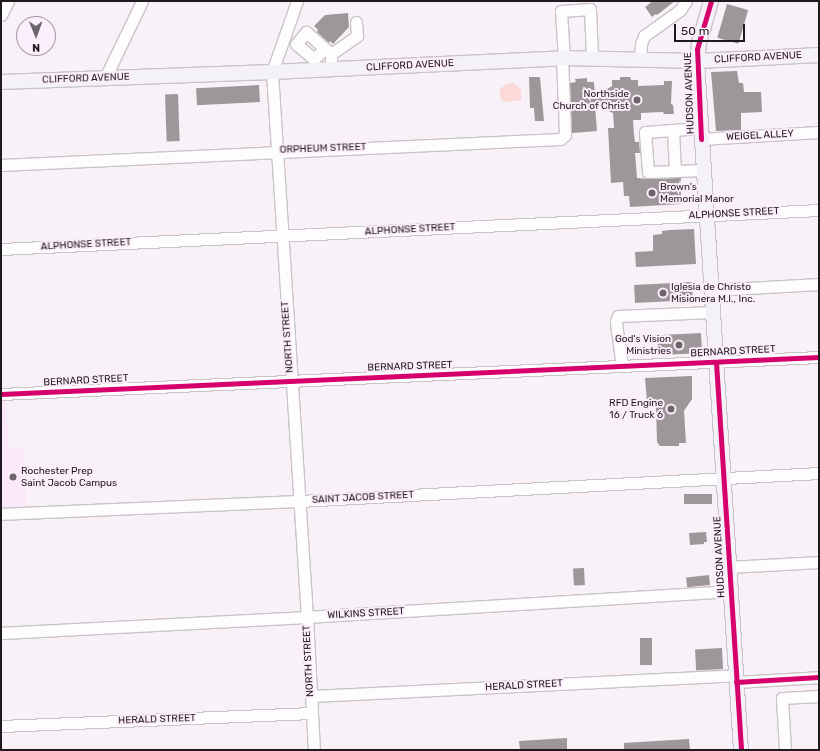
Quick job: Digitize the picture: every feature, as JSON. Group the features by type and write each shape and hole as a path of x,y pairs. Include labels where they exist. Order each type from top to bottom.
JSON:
{"main road":[{"name":"HUDSON AVENUE","path":"711,1 698,43 697,61 741,750"},
{"name":"CLIFFORD AVENUE","path":"1,82 331,70 592,57 697,61 819,55"}],"street":[{"path":"1,15 8,1"},
{"path":"105,78 142,1"},
{"name":"NORTH STREET","path":"297,1 272,72 300,501 314,750"},
{"path":"640,59 641,44 644,36 680,10 686,1"},
{"path":"563,58 561,11 590,9 592,57"},
{"path":"328,51 357,36 356,22"},
{"path":"287,29 301,38 306,32 328,51 331,70"},
{"name":"ORPHEUM STREET","path":"1,165 560,139 565,135 563,58"},
{"path":"673,130 675,171 703,170"},
{"name":"WEIGEL ALLEY","path":"675,171 648,172 646,132 673,130 701,134 819,132"},
{"name":"ALPHONSE STREET","path":"1,249 819,210"},
{"path":"712,290 819,284"},
{"path":"622,366 616,332 616,321 618,316 714,312"},
{"name":"BERNARD STREET","path":"1,394 819,357"},
{"name":"SAINT JACOB STREET","path":"1,514 300,501 819,473"},
{"path":"729,567 819,562"},
{"name":"WILKINS STREET","path":"1,633 307,617 731,591"},
{"name":"HERALD STREET","path":"312,696 736,679 819,678"},
{"path":"785,750 782,698 819,696"},
{"name":"HERALD STREET","path":"1,726 312,713"}],"shaded area":[{"path":"514,83 521,90 521,100 508,102 502,101 499,90 506,84"},
{"name":"Rochester Prep Saint Jacob Campus","path":"1,400 6,400 9,448 24,447 26,509 1,511"}],"building":[{"path":"653,1 675,1 657,15 656,14 652,17 645,7"},
{"path":"727,4 748,10 739,44 717,38"},
{"path":"348,13 349,27 333,44 330,41 329,43 317,32 318,30 314,26 325,15"},
{"path":"737,71 739,83 743,83 744,92 761,92 762,112 741,113 741,130 716,131 711,72"},
{"path":"529,77 540,77 544,121 535,121 534,108 530,108"},
{"path":"620,77 630,77 631,80 638,80 638,86 664,85 664,81 672,81 671,104 673,105 674,114 664,114 663,112 641,113 641,120 633,120 635,142 639,142 640,153 635,153 637,178 681,178 681,204 630,207 629,196 624,196 623,182 611,183 608,128 614,128 613,113 595,105 597,131 572,133 570,83 576,82 575,79 587,78 587,82 594,82 595,97 612,86 612,80 620,80"},
{"path":"259,85 260,102 197,105 196,88"},
{"path":"165,94 178,94 180,141 167,141"},
{"path":"694,229 696,264 636,267 635,252 653,251 653,235 662,234 662,231"},
{"name":"Iglesia de Christo Misionera M.I., Inc.","path":"692,282 693,300 635,303 634,285"},
{"name":"God's Vision Ministries","path":"701,333 702,353 658,355 657,335"},
{"name":"RFD Engine 16 / Truck 6","path":"692,376 692,399 684,411 686,443 679,443 679,446 660,446 657,442 656,407 649,407 647,402 645,378"},
{"path":"684,494 712,494 712,504 684,504"},
{"path":"706,532 707,542 704,542 704,544 690,545 689,533"},
{"path":"584,568 585,585 574,586 573,569"},
{"path":"709,575 710,585 687,587 686,577"},
{"path":"640,638 652,638 652,665 640,665"},
{"path":"722,648 723,669 696,670 695,649"},
{"path":"567,738 567,750 520,750 519,741"},
{"path":"689,739 690,750 624,750 624,743"}],"cycle path":[{"path":"701,139 697,49 711,1"},
{"path":"1,394 819,357"},
{"path":"716,362 741,750"},
{"path":"736,682 819,677"}],"place":[{"name":"Northside Church of Christ","path":"637,100"},
{"name":"Brown's Memorial Manor","path":"652,193"},
{"name":"Iglesia de Christo Misionera M.I., Inc.","path":"663,293"},
{"name":"God's Vision Ministries","path":"679,345"},
{"name":"RFD Engine 16 / Truck 6","path":"671,409"},
{"name":"Rochester Prep Saint Jacob Campus","path":"13,477"}]}
